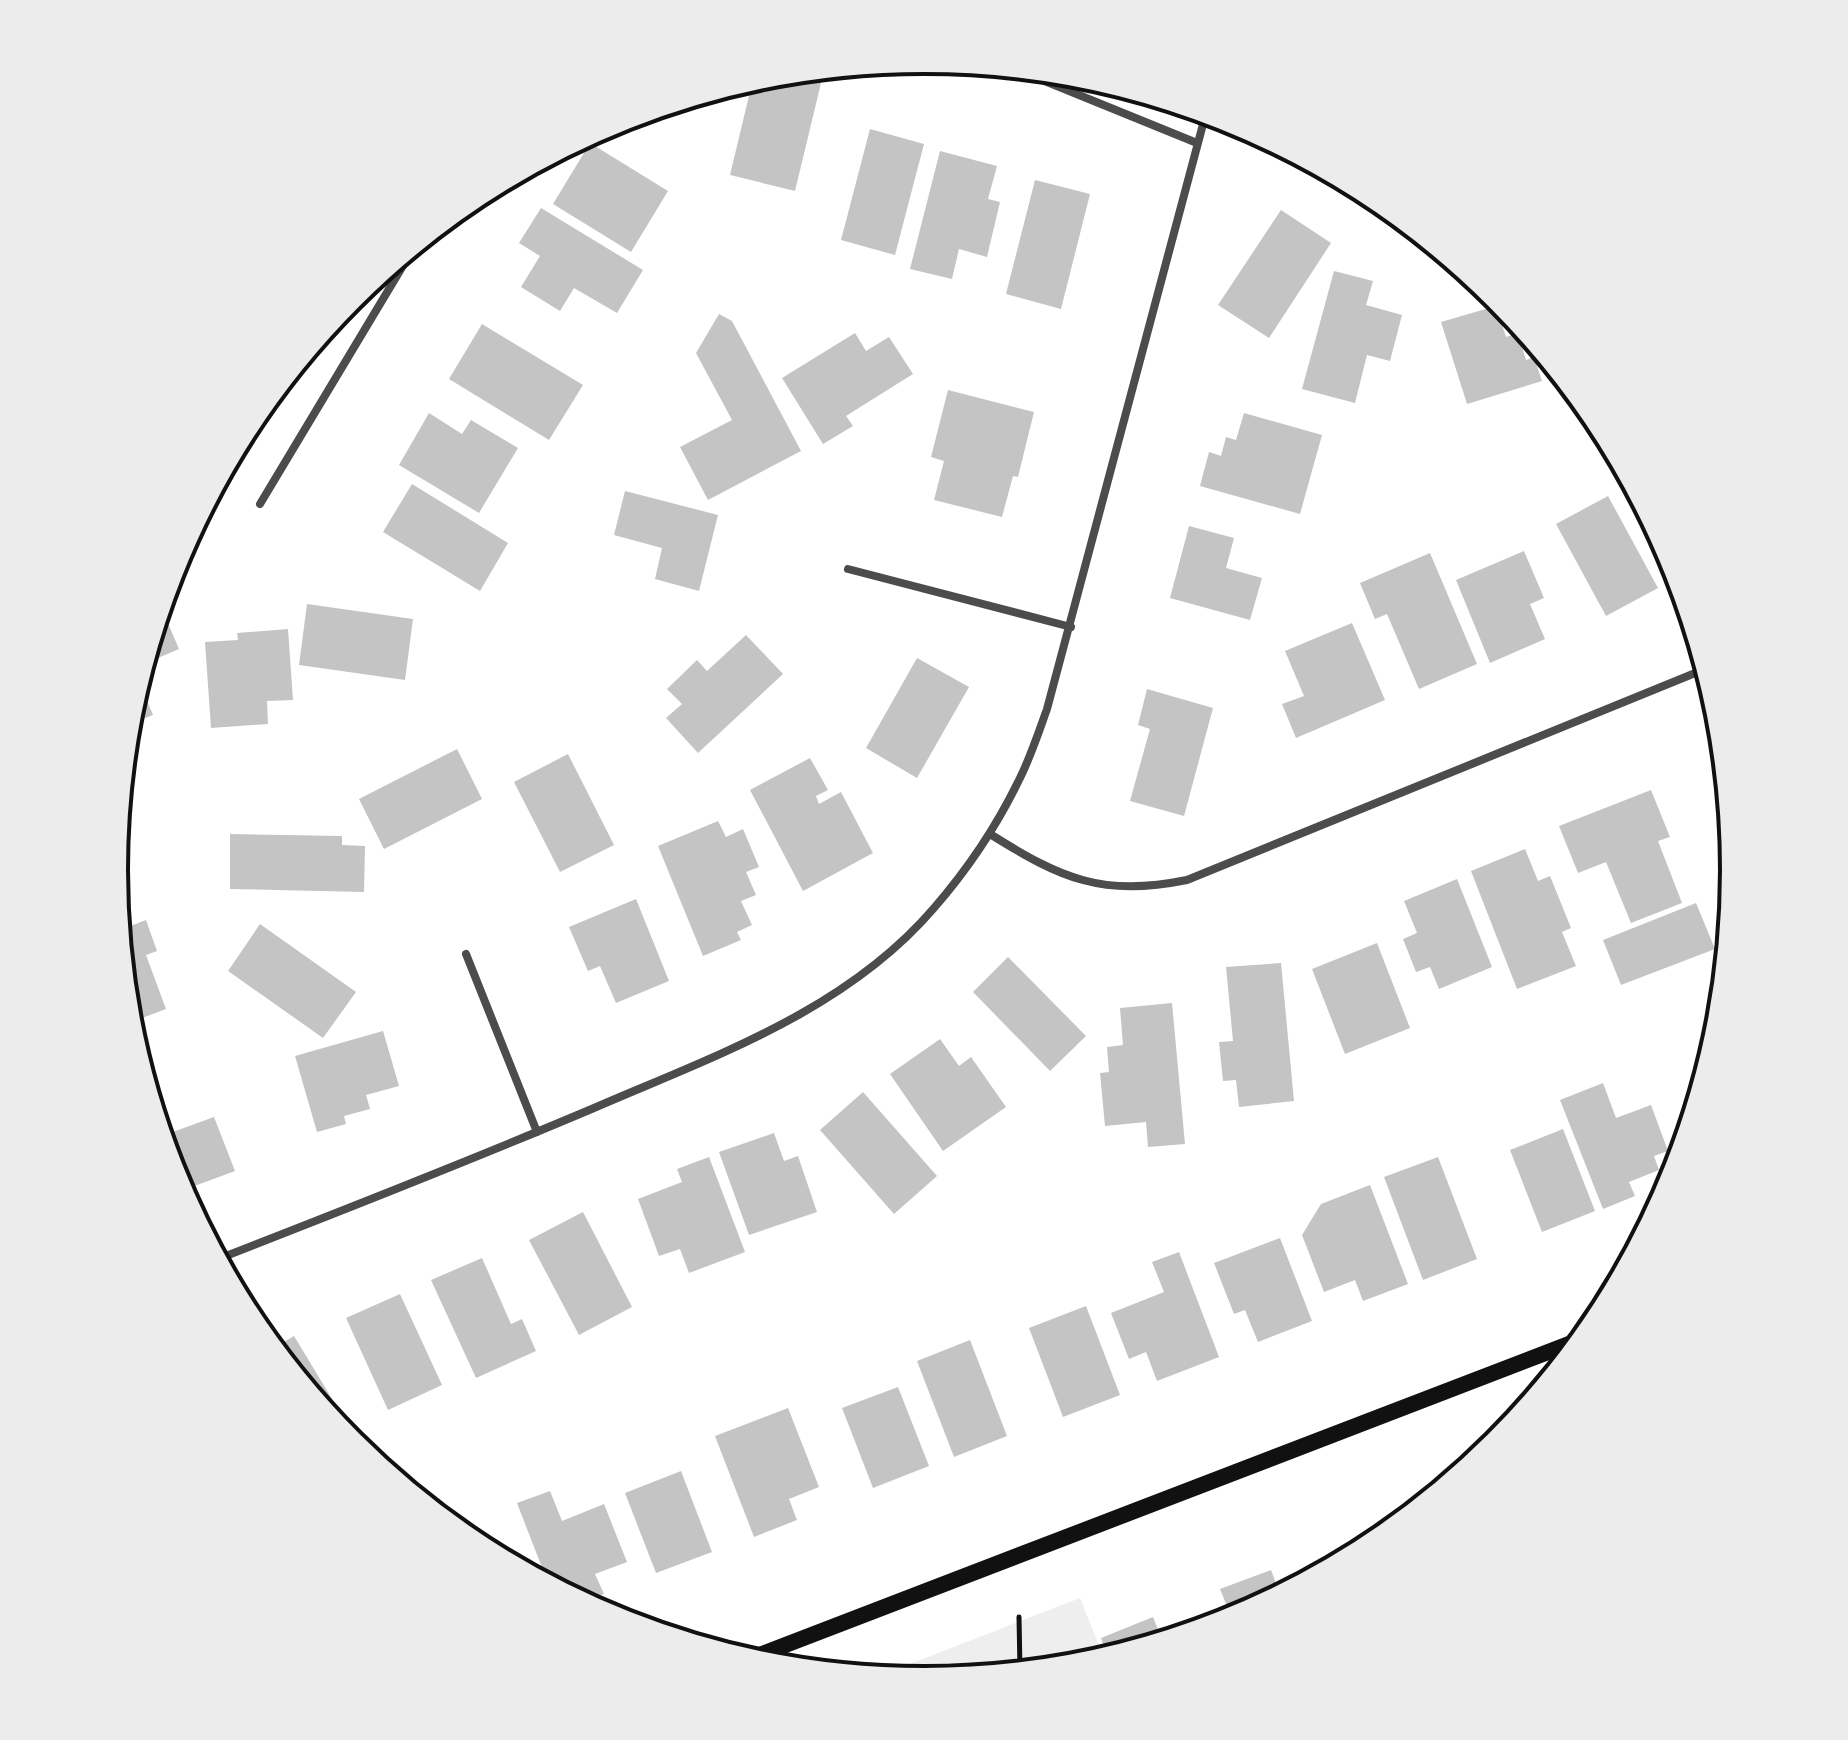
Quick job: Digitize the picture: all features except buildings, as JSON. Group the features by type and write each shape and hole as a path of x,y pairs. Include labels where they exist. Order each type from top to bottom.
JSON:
{"main road":[{"path":"770,1651 1562,1347"}],"street":[{"path":"1055,85 1197,143"},
{"path":"228,1255 537,1132 755,1038 801,1015 850,983 894,947 933,909 990,834 1019,781 1047,709 1202,125"},
{"path":"260,504 399,272"},
{"path":"848,569 1071,627"},
{"path":"990,834 1064,875 1095,884 1122,888 1187,880 1695,673"},
{"path":"466,954 537,1132"}],"path":[{"path":"1019,1617 1020,1660"}],"shaded area":[{"path":"1080,1598 1099,1646 1028,1659 907,1665"}]}
